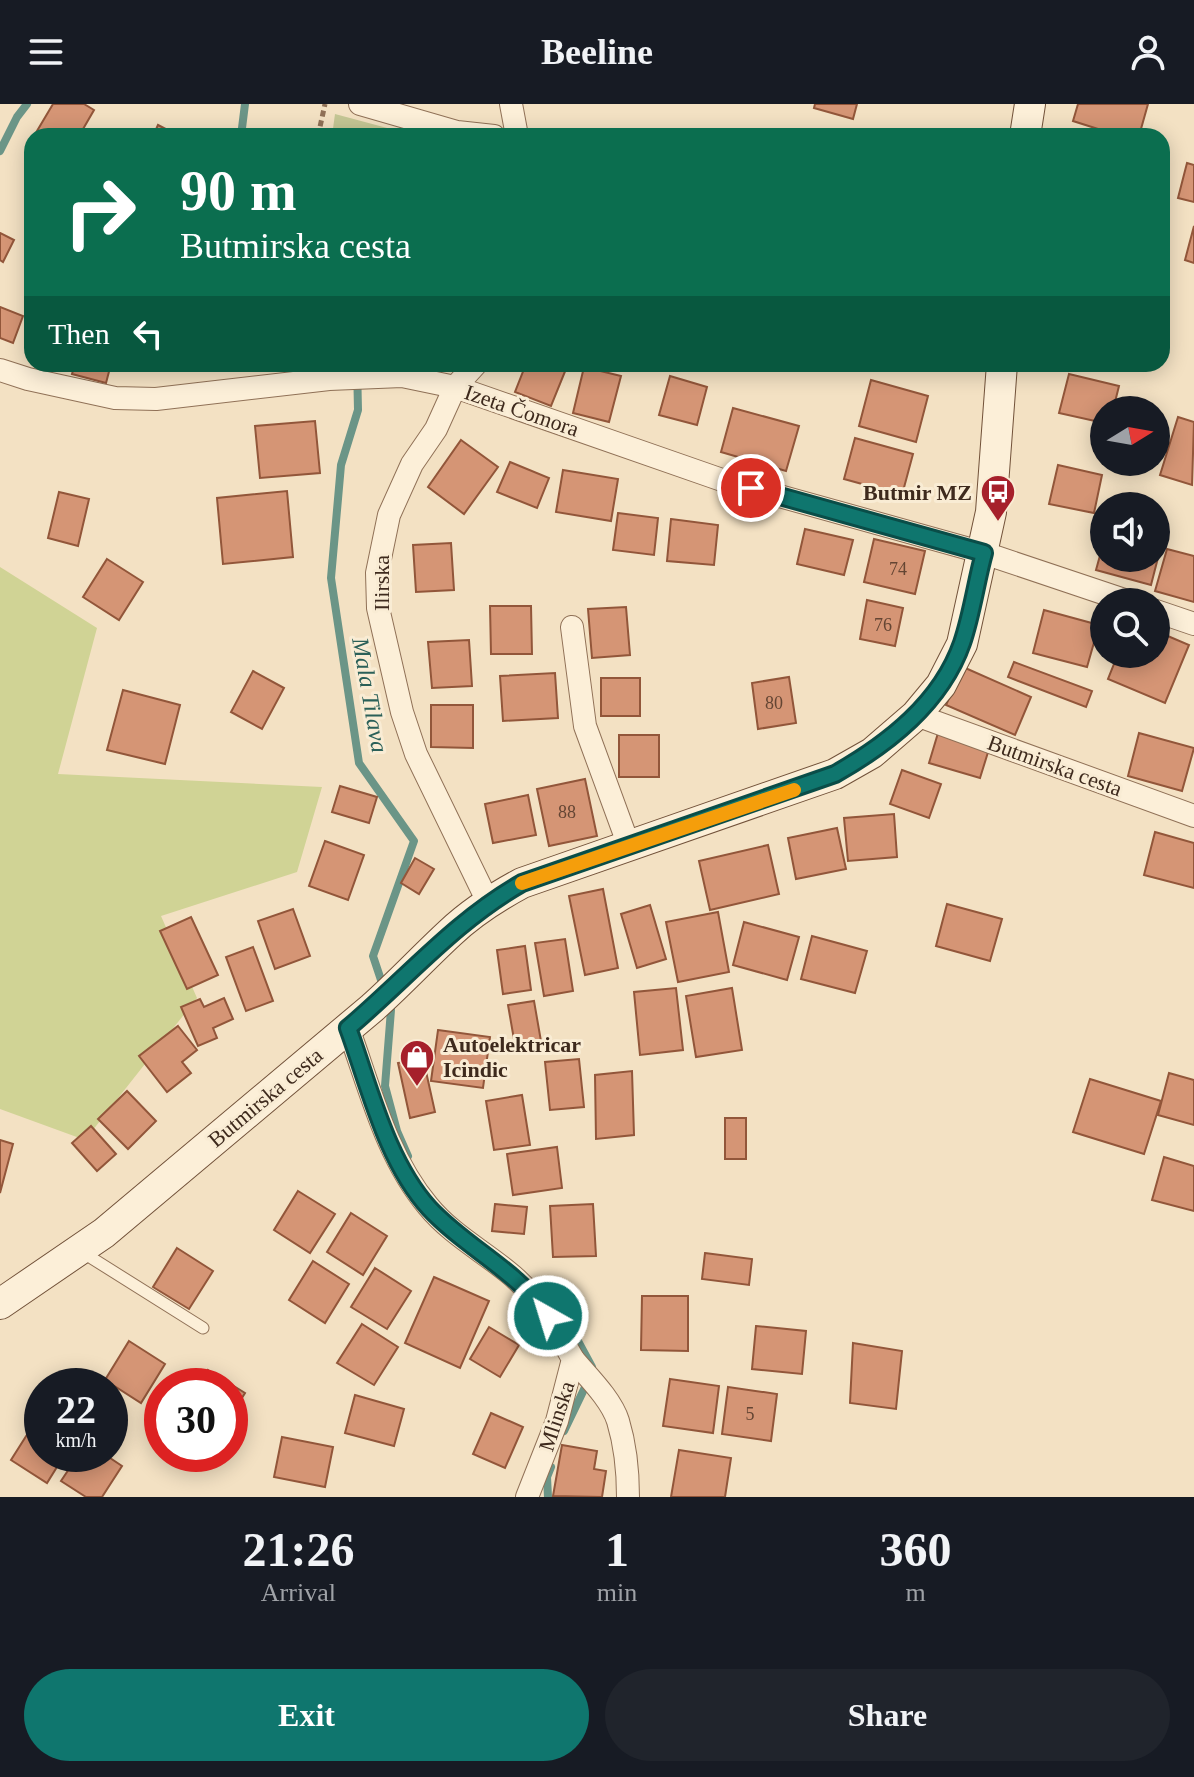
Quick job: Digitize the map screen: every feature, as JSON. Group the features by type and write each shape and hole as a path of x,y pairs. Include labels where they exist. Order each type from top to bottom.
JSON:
{"street":[{"path":"360,104 443,128"},
{"path":"511,104 516,128"},
{"path":"1026,128 1030,104"},
{"name":"Izeta Čomora","path":"0,370 115,398 156,399 329,379 402,376 455,387 722,480 984,553 1090,589"},
{"name":"Ilirska","path":"469,372 455,387 436,429 412,464 389,515 377,573 378,608 402,712 416,754 488,902"},
{"name":"Butmirska cesta","path":"0,1304 81,1251 372,1008 450,932 488,902 522,883 835,774 872,753 916,715 941,685 962,644 991,512 1001,372"},
{"path":"1170,616 1194,624"},
{"path":"572,627 585,726 629,846"},
{"name":"Butmirska cesta","path":"916,715 1194,816"},
{"name":"Mlinska","path":"348,1028 385,1130 410,1181 428,1207 465,1242 509,1273 537,1300 579,1367 527,1497"},
{"path":"579,1367 618,1420 628,1497"}],"lane":[{"path":"81,1251 203,1328"}],"path":[{"path":"320,128 325,104"}],"green space":[{"path":"335,114 387,128 333,128"},
{"path":"0,567 97,628 58,774 322,787 297,872 161,916 197,998 85,1140 0,1109"}],"building":[{"path":"53,104 84,104 94,110 84,128 39,128"},
{"path":"815,104 857,104 853,119 814,108"},
{"path":"1078,104 1148,104 1141,128 1095,128 1073,121"},
{"path":"1187,163 1194,165 1194,202 1178,198"},
{"path":"1194,226 1194,263 1185,260"},
{"path":"0,233 14,240 3,262 0,260"},
{"path":"0,307 23,316 13,343 0,338"},
{"path":"73,372 109,372 106,383"},
{"path":"523,372 565,372 551,406 515,392"},
{"path":"583,372 621,376 609,422 573,413"},
{"path":"1069,374 1119,386 1116,396 1090,396 1090,420 1059,413"},
{"path":"670,376 707,387 697,425 659,415"},
{"path":"871,380 928,396 916,442 859,426"},
{"path":"733,408 799,426 786,471 721,452"},
{"path":"1178,417 1194,422 1192,485 1163,476 1170,476 1170,443"},
{"path":"315,421 320,473 260,478 255,426"},
{"path":"855,438 913,454 902,495 844,479"},
{"path":"461,440 498,467 464,514 428,487"},
{"path":"510,462 549,478 537,508 497,492"},
{"path":"1058,465 1090,472 1090,476 1102,476 1098,492 1090,492 1090,512 1049,504"},
{"path":"563,470 618,479 611,521 556,512"},
{"path":"287,491 293,557 223,564 217,498"},
{"path":"59,492 89,499 78,546 48,538"},
{"path":"618,513 658,518 654,555 613,550"},
{"path":"671,519 718,525 714,565 667,561"},
{"path":"805,529 853,540 844,575 797,564"},
{"path":"874,539 925,551 915,594 864,582"},
{"path":"451,543 454,590 416,592 413,545"},
{"path":"1170,550 1194,556 1194,602 1170,595 1170,588 1156,588 1160,572 1170,572"},
{"path":"107,559 143,582 119,620 83,597"},
{"path":"1103,572 1154,572 1151,585"},
{"path":"867,600 903,608 895,646 860,639"},
{"path":"490,606 531,606 532,654 491,654"},
{"path":"626,607 630,655 592,658 588,609"},
{"path":"1044,610 1090,623 1087,667 1033,653"},
{"path":"1170,637 1189,645 1165,703 1108,679 1112,668 1170,668"},
{"path":"469,640 472,686 432,688 428,642"},
{"path":"1014,662 1092,691 1086,707 1008,677"},
{"path":"963,667 1031,697 1015,735 946,705"},
{"path":"253,671 284,688 262,729 231,712"},
{"path":"555,673 558,718 503,721 500,676"},
{"path":"789,677 796,723 758,729 752,683"},
{"path":"601,678 640,678 640,716 601,716"},
{"path":"123,690 180,705 165,764 107,750"},
{"path":"431,705 473,705 473,748 431,747"},
{"path":"938,733 989,749 980,778 929,763"},
{"path":"1139,733 1194,748 1182,791 1128,776"},
{"path":"619,735 659,735 659,777 619,777"},
{"path":"902,770 941,784 929,818 890,804"},
{"path":"585,779 597,836 549,846 537,789"},
{"path":"340,786 377,797 369,823 332,812"},
{"path":"528,795 536,835 493,843 485,804"},
{"path":"894,814 897,857 848,861 844,818"},
{"path":"837,828 846,869 796,879 788,838"},
{"path":"1155,832 1194,843 1194,888 1144,875"},
{"path":"325,841 364,855 348,900 309,886"},
{"path":"768,845 779,894 710,910 699,861"},
{"path":"415,858 434,869 419,894 401,883"},
{"path":"603,889 618,968 585,975 569,896"},
{"path":"947,904 1002,919 990,961 936,946"},
{"path":"650,905 666,959 637,968 621,914"},
{"path":"293,909 310,956 275,969 258,921"},
{"path":"718,912 729,972 678,982 666,922"},
{"path":"191,917 218,975 187,989 160,931"},
{"path":"744,922 799,937 787,980 733,965"},
{"path":"812,936 867,951 855,993 801,979"},
{"path":"565,939 573,991 544,996 535,943"},
{"path":"525,946 531,990 503,994 497,950"},
{"path":"253,947 273,1001 246,1011 226,957"},
{"path":"676,988 683,1050 640,1055 634,992"},
{"path":"732,988 742,1050 696,1057 686,996"},
{"path":"224,998 233,1019 213,1028 217,1038 198,1046 181,1007 200,999 204,1007"},
{"path":"534,1001 542,1047 516,1051 508,1005"},
{"path":"178,1026 197,1050 182,1062 191,1073 167,1092 139,1056"},
{"path":"438,1030 490,1037 483,1088 431,1081"},
{"name":"Autoelektricar Icindic","path":"423,1058 435,1112 410,1118 398,1063"},
{"path":"579,1059 584,1107 550,1110 545,1062"},
{"path":"632,1071 634,1135 596,1139 595,1075"},
{"path":"1169,1073 1194,1080 1194,1125 1158,1115"},
{"path":"1090,1079 1161,1101 1144,1154 1073,1132"},
{"path":"127,1091 156,1121 128,1149 98,1119"},
{"path":"522,1095 530,1145 494,1150 486,1101"},
{"path":"725,1118 746,1118 746,1159 725,1159"},
{"path":"91,1126 116,1154 97,1171 72,1143"},
{"path":"0,1140 13,1144 0,1193"},
{"path":"557,1147 562,1188 513,1195 507,1154"},
{"path":"1164,1157 1194,1166 1194,1211 1152,1200"},
{"path":"298,1191 335,1214 310,1253 274,1230"},
{"path":"495,1204 527,1207 524,1234 492,1231"},
{"path":"593,1204 596,1256 553,1257 550,1206"},
{"path":"351,1213 387,1236 363,1275 327,1252"},
{"path":"177,1248 213,1271 189,1309 153,1287"},
{"path":"705,1253 752,1259 749,1285 702,1279"},
{"path":"313,1261 349,1284 325,1323 289,1300"},
{"path":"375,1268 411,1291 387,1329 351,1307"},
{"path":"434,1277 489,1301 460,1368 405,1343"},
{"path":"642,1296 688,1296 688,1351 641,1350"},
{"path":"362,1324 398,1347 374,1385 337,1363"},
{"path":"756,1326 806,1331 802,1374 752,1369"},
{"path":"489,1327 519,1345 500,1377 470,1359"},
{"path":"129,1341 165,1364 163,1368 144,1368 144,1398 141,1403 128,1395 128,1368 112,1368"},
{"path":"853,1343 902,1351 896,1409 850,1403"},
{"path":"670,1379 719,1386 713,1433 663,1426"},
{"path":"728,1387 777,1394 771,1441 722,1434"},
{"path":"355,1395 404,1409 394,1446 345,1433"},
{"path":"491,1413 523,1427 505,1468 473,1454"},
{"path":"282,1437 333,1447 325,1487 274,1477"},
{"path":"24,1439 24,1468 11,1460"},
{"path":"562,1445 597,1451 594,1469 606,1471 602,1497 553,1496"},
{"path":"679,1450 731,1458 725,1497 671,1497"},
{"path":"30,1472 54,1472 47,1483"},
{"path":"67,1472 118,1472 102,1497 86,1497 61,1481"}],"waterway":[{"path":"0,151 27,104"},
{"name":"Mala Tilava","path":"242,128 245,104"},
{"name":"Mala Tilava","path":"357,372 358,410 341,465 331,578 359,763 414,841 373,956 384,989"},
{"name":"Mala Tilava","path":"389,1002 385,1086 397,1131 408,1156"},
{"name":"Mala Tilava","path":"545,1295 566,1319 592,1367"},
{"name":"Mala Tilava","path":"564,1431 589,1379"},
{"name":"Mala Tilava","path":"548,1497 547,1477 551,1467"}],"slow traffic":[{"path":"522,883 794,790"}],"place":[{"name":"Butmir MZ","path":"998,523"},
{"name":"Autoelektricar Icindic","path":"417,1088"}],"route":[{"path":"548,1316 537,1300 509,1273 465,1242 428,1207 401,1167 348,1028 404,980 450,932 488,902 522,883 835,774 872,753 916,715 941,685 962,644 984,553 751,488"}]}
